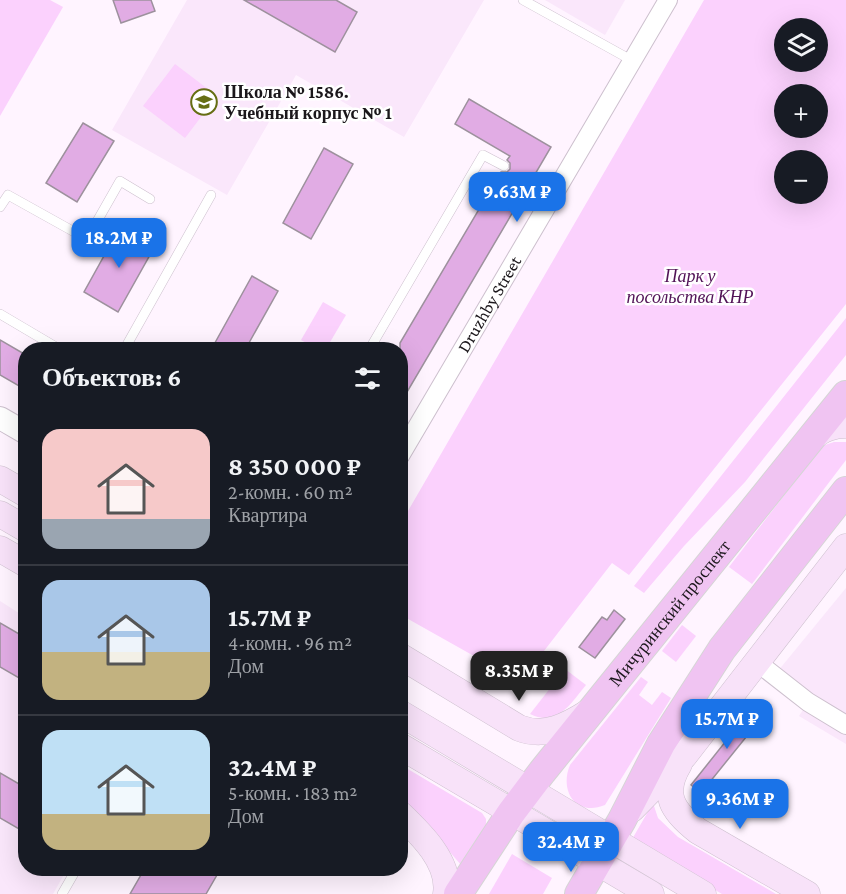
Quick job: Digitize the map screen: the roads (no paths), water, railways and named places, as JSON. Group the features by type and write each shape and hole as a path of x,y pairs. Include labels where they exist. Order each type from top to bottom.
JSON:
{"main road":[{"name":"Мичуринский проспект","path":"459,894 528,790 846,395"},
{"path":"812,438 831,426 846,425"},
{"path":"0,479 18,489"},
{"path":"599,858 661,744 722,649 846,491"},
{"path":"0,514 18,524"},
{"path":"599,858 684,756 846,547"},
{"path":"0,549 18,559"},
{"path":"408,661 529,732 540,733 555,730 589,712"},
{"path":"408,718 528,790 599,858"},
{"path":"408,751 566,845 659,886 703,894"},
{"path":"684,756 672,777 669,789 677,813 683,820 807,894"},
{"path":"408,823 431,849 444,869 448,884 446,894"}],"street":[{"name":"Druzhby Street","path":"408,442 669,0"},
{"path":"0,418 18,428"},
{"path":"757,662 808,702 846,725"}],"lane":[{"path":"523,0 633,61"},
{"path":"374,342 483,154 504,166"},
{"path":"0,207 8,195 87,239 120,182 150,199"},
{"path":"531,182 554,196"},
{"path":"128,342 211,195"},
{"path":"0,314 47,342"},
{"path":"62,894 72,876"}],"place":[{"name":"Школа № 1586. Учебный корпус № 1","path":"204,102"}],"park label":[{"name":"Парк у посольства КНР","path":"690,286"}]}
